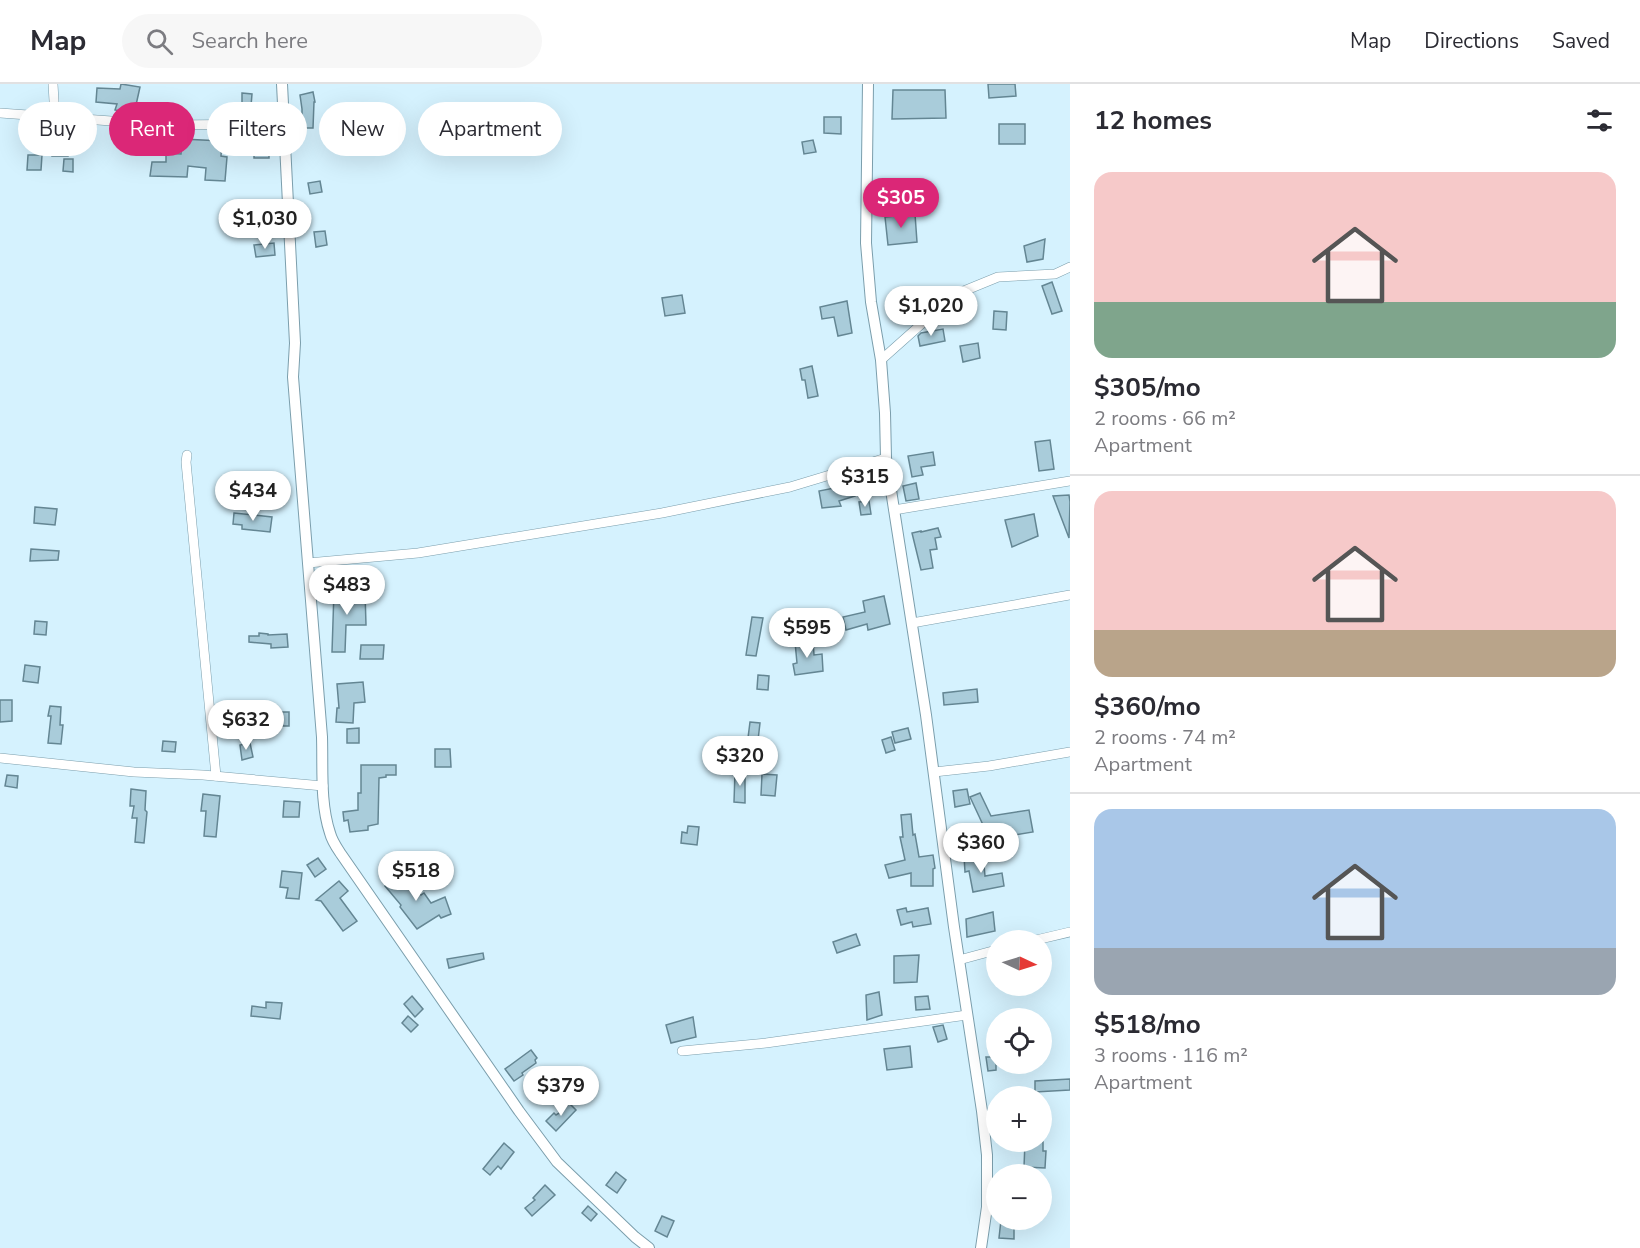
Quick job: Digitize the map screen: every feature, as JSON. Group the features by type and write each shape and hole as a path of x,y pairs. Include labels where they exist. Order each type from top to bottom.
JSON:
{"street":[{"path":"53,84 54,102"},
{"path":"282,84 282,102"},
{"path":"868,84 866,243 871,302 881,360 886,459 934,772 958,960 987,1155 987,1207 981,1248"},
{"path":"0,113 18,115"},
{"path":"97,121 167,125 207,125"},
{"path":"285,156 295,343 293,377 322,737 323,786 326,817 331,835 341,854 519,1111 557,1162 649,1248"},
{"path":"881,360 954,294 998,277 1055,274 1070,267"},
{"path":"187,455 216,776"},
{"path":"308,562 418,553 662,513 790,487 886,459"},
{"path":"894,510 1070,481"},
{"path":"912,623 1070,595"},
{"path":"934,772 989,766 1070,752"},
{"path":"0,758 134,772 216,776 323,786"},
{"path":"1052,936 1070,932"},
{"path":"958,960 986,953"},
{"path":"682,1051 766,1043 967,1015"}],"building":[{"path":"121,84 140,87 137,102 96,102 97,88 120,89"},
{"path":"988,84 1015,84 1016,96 989,98"},
{"path":"893,90 945,90 946,118 892,119"},
{"path":"313,92 315,102 313,128 307,128 307,102 301,102 300,95"},
{"path":"242,93 252,94 251,102 242,102"},
{"path":"824,117 841,117 841,134 824,133"},
{"path":"999,124 1025,124 1025,144 999,144"},
{"path":"195,140 207,140 207,156 227,157 225,181 205,180 206,168 188,166 187,177 150,176 152,162 166,162 166,156 195,156"},
{"path":"813,140 816,152 804,154 802,142"},
{"path":"28,156 42,156 41,170 27,170"},
{"path":"254,156 269,156 269,158 254,158"},
{"path":"64,159 73,159 73,172 63,171"},
{"path":"320,181 322,192 310,194 308,183"},
{"path":"915,214 917,242 888,245 885,217"},
{"path":"325,231 327,245 316,247 314,232"},
{"path":"1045,239 1043,259 1027,262 1024,246"},
{"path":"274,243 275,255 256,257 254,245"},
{"path":"1052,282 1062,311 1052,314 1042,286"},
{"path":"682,295 685,313 665,316 662,298"},
{"path":"907,295 910,306 892,309 890,298"},
{"path":"847,301 852,333 838,336 834,317 822,319 820,307"},
{"path":"994,311 1007,312 1006,330 993,329"},
{"path":"943,329 945,341 920,346 918,336 921,333"},
{"path":"978,343 980,358 963,362 960,346"},
{"path":"812,366 818,396 808,398 805,380 802,380 800,369"},
{"path":"1050,440 1054,469 1039,471 1035,442"},
{"path":"933,452 935,465 921,467 923,475 912,477 908,456"},
{"path":"916,483 919,499 906,501 903,486"},
{"path":"852,485 855,496 839,501 841,506 822,508 819,491 834,488 835,490"},
{"path":"1069,495 1070,502 1069,538 1053,496"},
{"path":"869,501 871,514 861,515 859,502"},
{"path":"35,507 57,509 55,525 34,523"},
{"path":"234,513 272,517 270,532 242,529 242,525 233,524"},
{"path":"1034,514 1038,536 1012,547 1005,520"},
{"path":"938,528 941,537 935,538 937,549 930,550 933,568 921,570 912,533"},
{"path":"31,549 59,551 58,560 30,561"},
{"path":"349,590 349,593 365,592 366,625 346,625 345,652 332,652 334,591"},
{"path":"884,596 890,624 868,630 867,624 846,630 843,617 865,612 863,601"},
{"path":"752,617 763,618 756,656 746,655"},
{"path":"35,621 47,622 46,635 34,634"},
{"path":"259,633 287,634 288,647 271,648 271,644 249,642 249,636 259,636"},
{"path":"813,640 814,655 822,654 823,671 795,675 793,664 797,663 795,642"},
{"path":"361,645 384,645 383,659 360,659"},
{"path":"25,665 40,667 38,683 23,681"},
{"path":"758,675 769,676 768,690 757,689"},
{"path":"363,682 365,702 354,703 353,723 336,722 337,708 339,708 337,684"},
{"path":"977,689 978,702 944,705 943,693"},
{"path":"0,700 12,700 12,721 0,722"},
{"path":"50,706 61,707 60,725 63,725 61,744 48,743"},
{"path":"278,712 289,712 289,726 278,726"},
{"path":"750,722 760,723 758,740 748,738"},
{"path":"359,728 359,743 347,743 347,729"},
{"path":"908,728 911,739 895,743 892,732"},
{"path":"891,737 895,750 886,753 882,740"},
{"path":"163,741 176,742 175,752 162,751"},
{"path":"250,743 253,757 242,760 240,745"},
{"path":"435,749 450,749 451,767 435,767"},
{"path":"361,765 396,765 396,775 379,778 378,824 368,826 368,830 350,832 348,820 344,821 343,812 358,810 358,793 361,793"},
{"path":"735,772 745,772 745,803 734,802"},
{"path":"762,774 777,775 775,796 761,795"},
{"path":"7,775 18,776 17,788 5,786"},
{"path":"131,789 146,791 145,810 147,812 144,843 135,842 137,818 132,818 134,806 130,806"},
{"path":"967,789 970,804 955,807 953,791"},
{"path":"980,793 991,816 1029,810 1033,832 974,843 973,828 984,827 970,797"},
{"path":"203,794 220,796 216,837 204,836 206,811 201,811"},
{"path":"284,801 300,802 299,817 283,817"},
{"path":"911,814 913,835 915,834 919,857 933,855 935,868 933,869 933,886 911,886 911,873 889,878 885,865 905,860 900,837 903,837 901,815"},
{"path":"688,826 699,827 697,845 681,843 682,832 687,833"},
{"path":"983,854 985,876 1002,873 1004,886 973,892 969,871 965,872 964,856"},
{"path":"318,858 326,869 315,877 307,865"},
{"path":"282,871 302,873 299,899 286,898 288,888 280,887"},
{"path":"401,872 421,895 424,893 431,903 445,897 451,914 441,918 439,915 417,929 385,886"},
{"path":"339,881 348,891 340,898 357,921 343,931 321,901 316,900"},
{"path":"906,908 907,912 928,908 931,924 913,927 912,922 901,925 897,910"},
{"path":"993,912 995,930 986,930 986,933 967,937 966,919"},
{"path":"856,934 860,945 837,953 833,942"},
{"path":"483,953 484,959 449,968 447,959"},
{"path":"919,955 917,982 894,983 894,956"},
{"path":"879,992 882,1015 867,1020 866,995"},
{"path":"412,996 423,1009 415,1017 404,1004"},
{"path":"928,996 930,1009 916,1010 915,997"},
{"path":"266,1002 282,1003 280,1019 251,1016 252,1006 266,1008"},
{"path":"408,1016 418,1025 411,1032 402,1023"},
{"path":"693,1017 696,1037 671,1043 666,1025"},
{"path":"943,1025 947,1039 938,1042 933,1027"},
{"path":"910,1046 912,1067 887,1070 884,1049"},
{"path":"531,1050 537,1058 536,1063 514,1081 505,1069"},
{"path":"1070,1079 1070,1090 1052,1091 1052,1086 1035,1086 1035,1081"},
{"path":"569,1103 576,1110 556,1131 546,1121 554,1113 556,1115 561,1112"},
{"path":"504,1143 514,1152 501,1169 498,1166 490,1175 483,1169"},
{"path":"1025,1152 1046,1152 1045,1164 1024,1164"},
{"path":"616,1172 626,1180 617,1193 606,1185"},
{"path":"545,1185 555,1195 532,1216 525,1208 535,1200 533,1198"},
{"path":"588,1206 597,1214 591,1221 582,1213"},
{"path":"662,1216 674,1221 667,1237 655,1231"},
{"path":"1000,1230 1014,1230 1014,1239 999,1238"}]}
